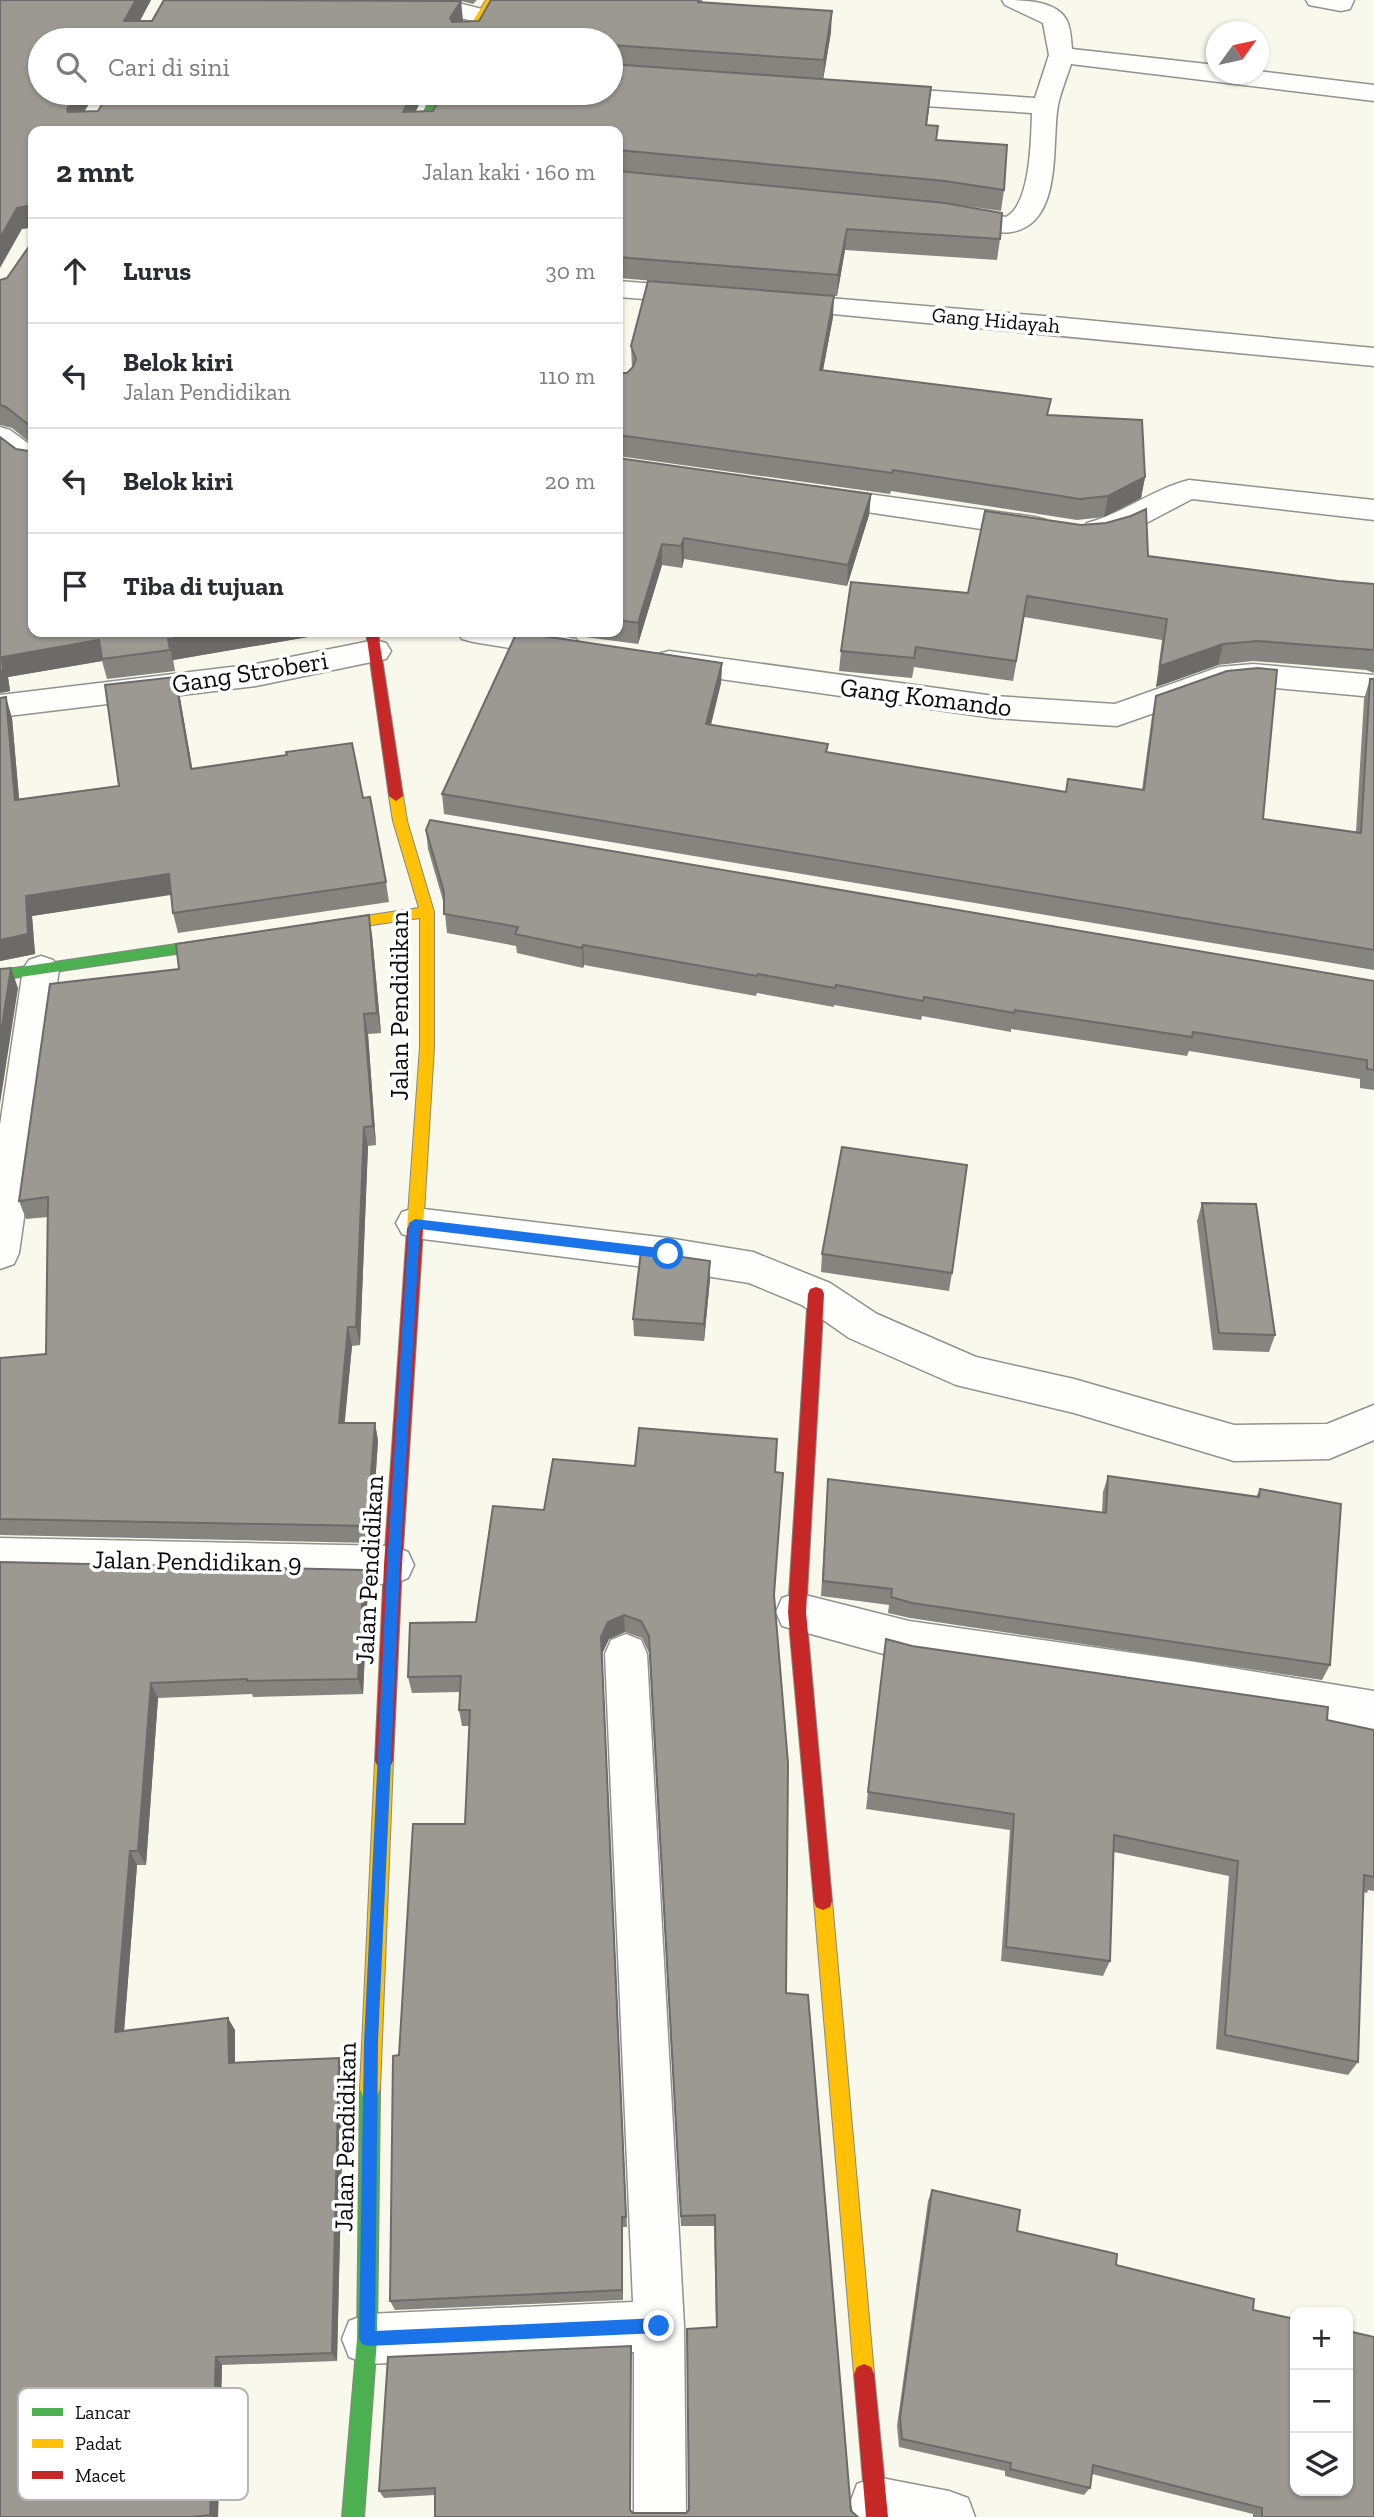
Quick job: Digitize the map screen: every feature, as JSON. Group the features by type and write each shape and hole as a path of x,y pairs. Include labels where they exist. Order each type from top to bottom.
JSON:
{"street":[{"path":"417,0 486,8 474,28"},
{"path":"929,211 1008,225 1028,213 1042,166 1045,106 1061,55 1055,21 1014,0"},
{"path":"1318,0 1341,4 1342,0"},
{"path":"1061,55 1206,72"},
{"path":"1269,80 1374,93"},
{"path":"855,93 1045,106"},
{"path":"422,126 432,105"},
{"name":"Gang Hidayah","path":"623,289 1044,324 1374,357"},
{"path":"0,436 28,457"},
{"path":"793,492 1077,533 1113,528 1146,512 1171,495 1189,489 1374,510"},
{"path":"507,637 596,650"},
{"name":"Gang Stroberi","path":"0,706 256,675 373,641"},
{"name":"Jalan Pendidikan","path":"353,2517 367,2339 371,2042 393,1565 427,1047 428,912 414,823 373,641"},
{"name":"Gang Komando","path":"637,657 994,707 1117,715 1219,678 1253,675 1374,687"},
{"path":"303,930 428,912"},
{"path":"0,975 248,939"},
{"path":"0,1253 41,969"},
{"path":"415,1223 668,1254 753,1268 816,1294 863,1326 970,1373 1074,1396 1234,1443 1329,1441 1374,1422"},
{"path":"816,1294 797,1612 877,2510 948,2517"},
{"name":"Jalan Pendidikan 9","path":"0,1557 393,1565"},
{"path":"797,1612 909,1641 1189,1681 1374,1711"},
{"path":"626,1654 659,2326 660,2517"},
{"path":"367,2339 659,2326"}],"building":[{"path":"0,0 136,0 124,21 152,21 164,0 461,1 450,18 452,22 479,21 491,0 698,0 832,11 824,60 623,46 623,28 28,28 28,105 70,105 68,112 98,111 102,105 407,105 403,112 433,111 436,105 623,105 623,65 931,87 926,125 938,126 936,140 1007,145 1004,190 945,181 623,150 623,126 28,126 28,207 17,208 0,238"},
{"path":"623,171 945,203 1002,213 1000,239 847,229 838,275 623,257"},
{"path":"28,248 28,424 0,405 0,280 7,278"},
{"path":"648,281 834,296 820,370 1051,399 1047,415 1142,420 1145,477 1108,496 1080,499 893,470 892,473 623,436 623,373 633,367 636,359 631,346"},
{"path":"0,437 16,449 28,451 28,637 180,637 168,639 170,650 102,659 99,640 2,657 3,670 0,671"},
{"path":"623,459 871,494 848,565 684,538 681,546 662,544 638,623 623,621"},
{"path":"1146,509 1148,556 1374,584 1374,650 1258,641 1223,644 1160,666 1167,619 1027,596 1016,661 916,647 914,658 841,651 851,582 968,593 985,511 1081,525 1106,523"},
{"path":"515,637 550,637 722,663 706,724 828,744 826,752 1066,792 1068,779 1144,790 1156,696 1227,671 1258,668 1277,670 1263,819 1361,833 1370,679 1374,679 1374,950 442,794"},
{"path":"175,677 191,769 352,743 363,798 370,797 386,882 173,913 169,874 26,896 28,934 0,940 0,698 6,697 15,800 119,786 105,685"},
{"path":"430,820 1374,981 1374,1070 1367,1069 1367,1060 1193,1032 1192,1037 1015,1010 1014,1013 924,997 923,1001 836,985 835,988 758,974 757,976 583,945 582,948 515,934 518,927 444,914 444,892 426,830"},
{"path":"369,915 377,1013 364,1014 373,1126 364,1127 356,1327 348,1327 339,1423 375,1423 367,1526 0,1519 0,1358 46,1354 48,1197 19,1201 50,984 179,969 176,944"},
{"path":"11,968 0,1039 0,969"},
{"path":"842,1147 967,1165 952,1273 822,1254"},
{"path":"1202,1203 1256,1204 1275,1335 1219,1333"},
{"path":"641,1251 710,1261 704,1324 633,1319"},
{"path":"639,1428 777,1439 775,1472 783,1473 774,1595 788,1763 786,1993 808,1995 851,2511 858,2517 435,2517 435,2488 379,2491 388,2357 631,2346 630,2510 633,2513 686,2513 689,2510 687,2329 717,2327 715,2215 681,2216 649,1636 641,1621 624,1615 608,1622 601,1637 626,2217 622,2217 622,2290 390,2301 393,2056 399,2055 413,1824 465,1824 470,1710 459,1710 461,1676 408,1677 410,1623 476,1622 493,1506 544,1510 553,1459 635,1466"},
{"path":"1108,1476 1259,1497 1260,1489 1341,1504 1330,1665 912,1603 891,1597 892,1589 823,1581 828,1479 1106,1513"},
{"path":"0,1562 364,1570 358,1679 247,1679 151,1683 138,1851 130,1851 115,2032 228,2018 229,2063 339,2058 332,2353 216,2357 215,2388 18,2388 18,2500 211,2500 210,2515 0,2517"},
{"path":"886,1639 912,1646 1328,1707 1327,1720 1374,1730 1374,1877 1364,1875 1358,2062 1225,2035 1238,1861 1114,1835 1110,1961 1006,1947 1014,1814 868,1792"},
{"path":"932,2190 1020,2210 1017,2231 1117,2254 1116,2265 1254,2299 1253,2310 1290,2318 1290,2496 1353,2496 1353,2332 1374,2337 1374,2517 1262,2517 1262,2508 1093,2465 1090,2488 1010,2469 1011,2463 902,2439 900,2418"}],"traffic: fast":[{"path":"422,126 432,105"},
{"path":"0,975 230,941"},
{"path":"353,2517 367,2339 370,2089"}],"traffic: slow":[{"path":"474,28 491,0"},
{"path":"396,796 400,821 427,912 427,1047 415,1229"},
{"path":"317,928 427,912"},
{"path":"370,2089 384,1761"},
{"path":"823,1901 864,2374"}],"traffic: jam":[{"path":"373,637 396,796"},
{"path":"384,1761 393,1565 415,1229"},
{"path":"816,1294 797,1612 823,1901"},
{"path":"864,2374 877,2517"}],"route":[{"path":"659,2326 367,2339 371,2042 393,1565 415,1223 668,1254"}]}
